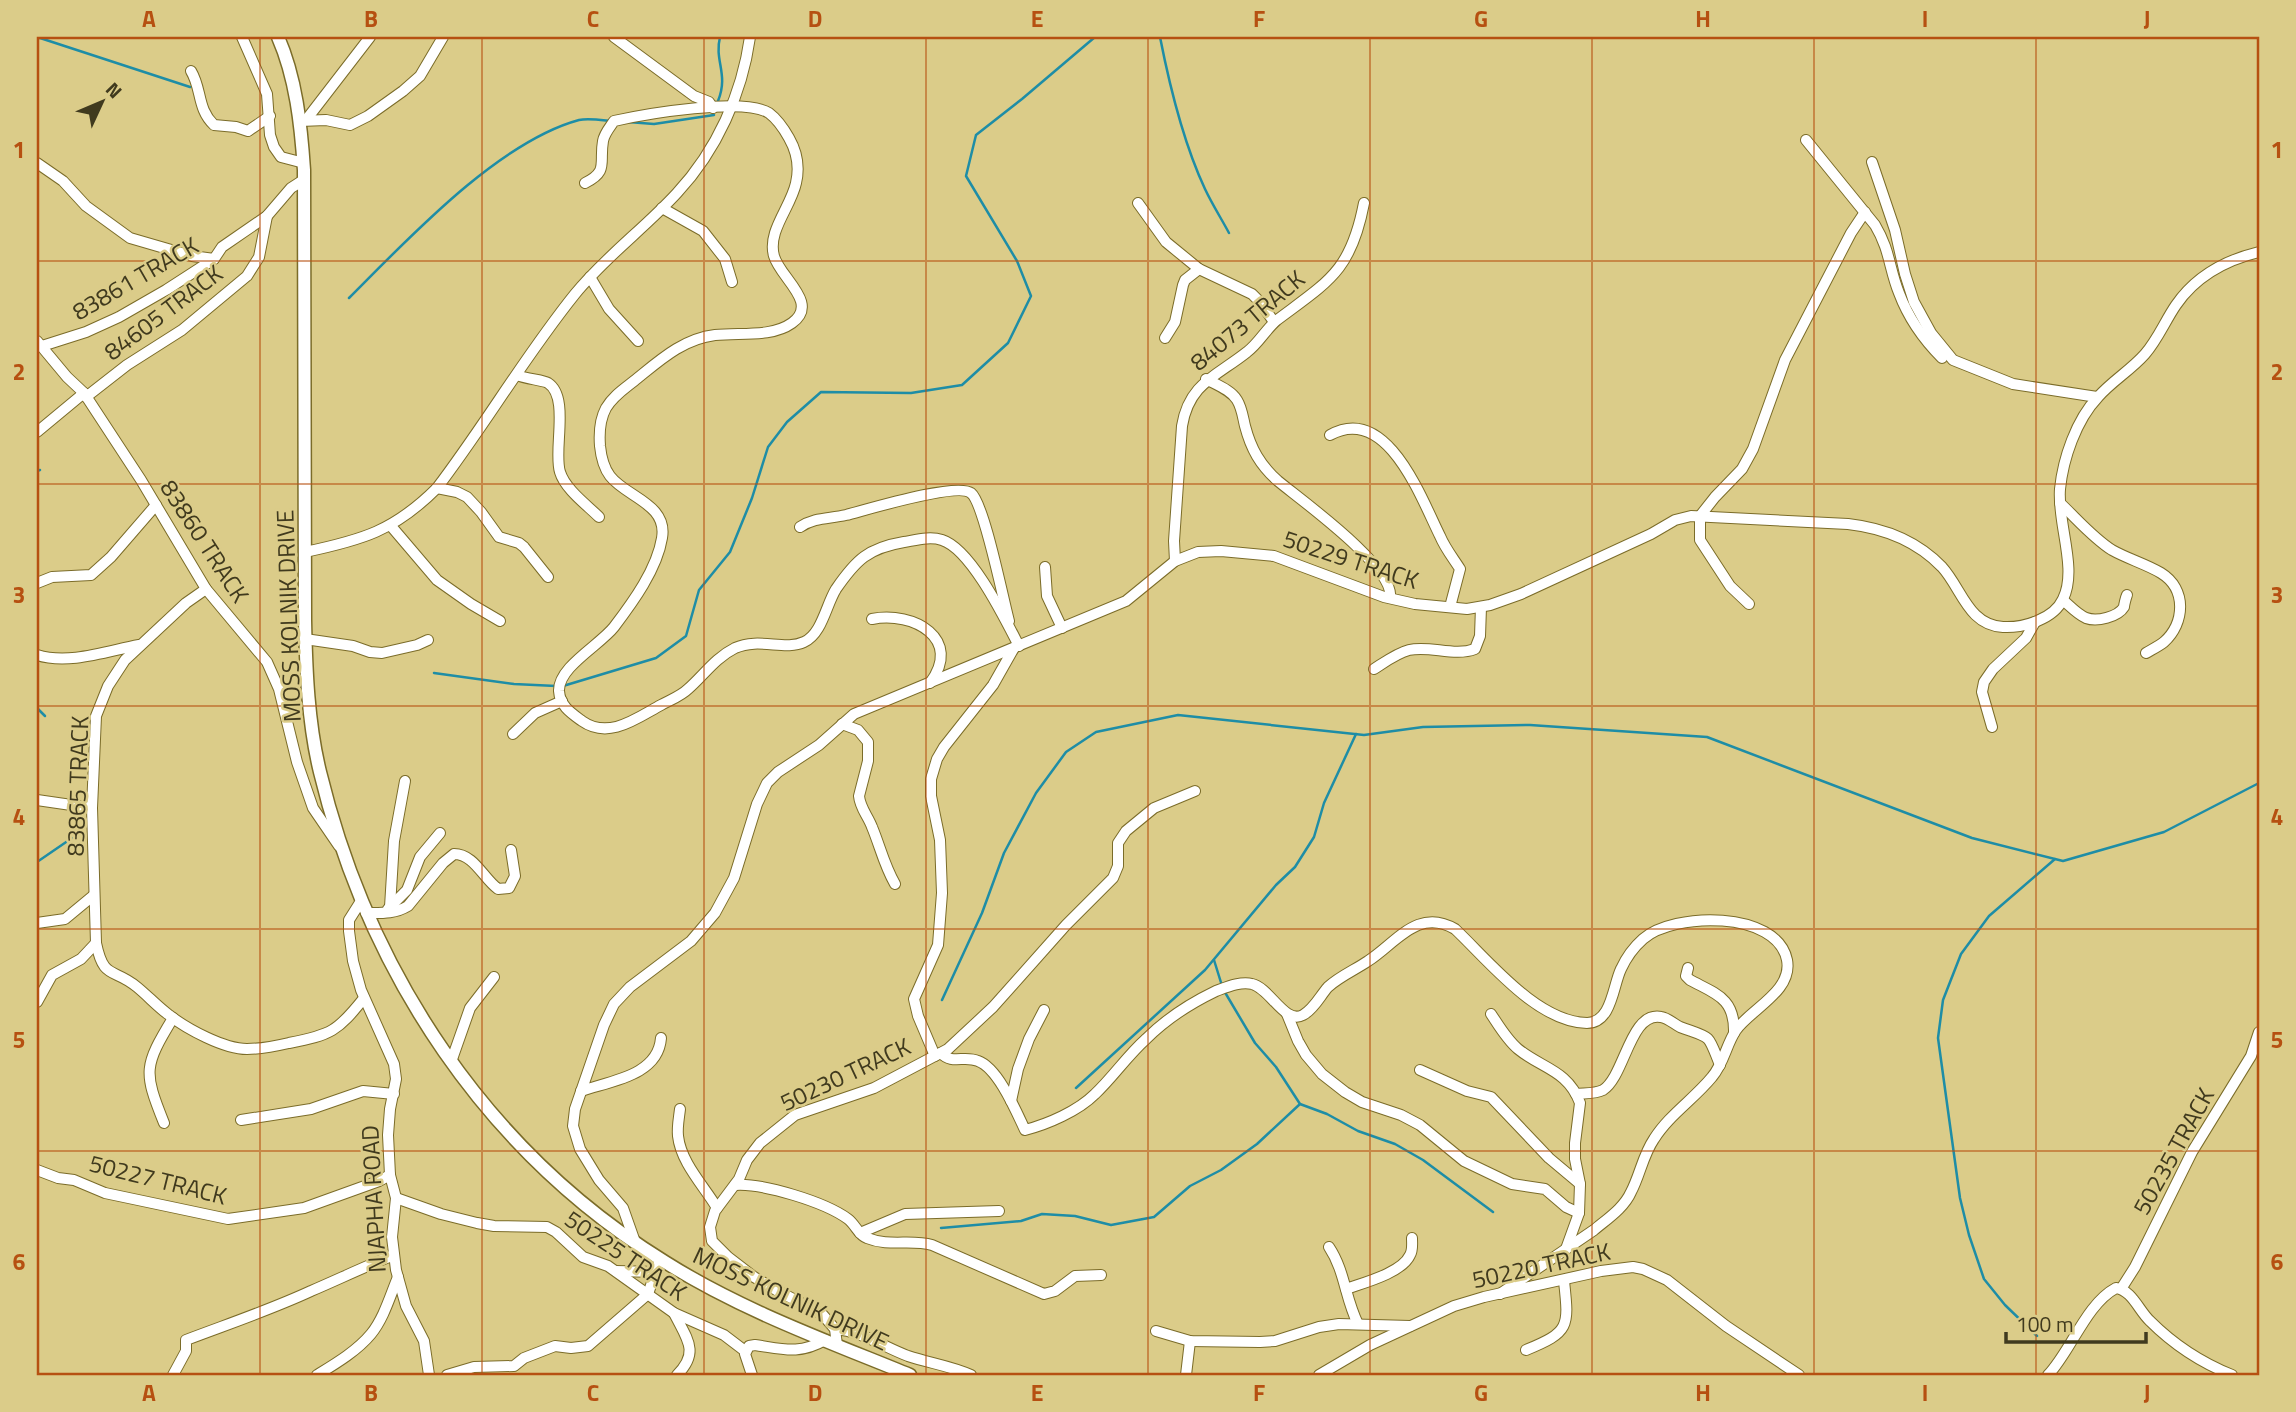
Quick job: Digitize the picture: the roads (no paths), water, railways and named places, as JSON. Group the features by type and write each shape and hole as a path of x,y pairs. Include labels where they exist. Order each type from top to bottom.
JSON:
{"main road":[{"name":"MOSS KOLNIK DRIVE","path":"278,37 303,120 305,639 314,744 344,852 364,907 392,969 427,1027 490,1112 533,1158 581,1201 635,1242 658,1266 910,1375"}],"street":[{"path":"242,37 265,88 270,135 277,152 287,159 304,163"},
{"path":"303,120 370,37"},
{"path":"303,120 326,120 349,125 376,111 420,76 443,37"},
{"path":"614,37 694,96 709,102 713,108"},
{"path":"305,552 356,540 391,526 408,515 437,488 561,312 590,277 678,192 705,158 723,128 739,87 750,37"},
{"path":"191,71 196,79 201,106 214,125 248,131 270,116"},
{"path":"585,183 598,177 601,171 603,138 614,121 713,108 743,107 767,112 783,129 796,154 797,180 793,196 776,230 773,247 777,264 799,295 802,307 792,323 778,329 710,335 679,346 618,393 608,405 600,432 600,449 606,469 620,486 658,515 663,534 651,568 620,618 599,643 568,669 559,687 562,701 569,711 589,726 609,728 629,724 687,691 711,664 733,649 752,643 806,642 817,630 832,596 859,559 884,546 914,540 940,539 963,552 1012,632"},
{"path":"1806,140 1865,212 1884,240 1898,292 1909,315 1942,358 2013,384 2097,397"},
{"path":"1872,162 1895,230 1914,302 1931,333 1953,360"},
{"path":"37,163 63,181 86,206 130,238 160,248 214,259"},
{"name":"83861 TRACK","path":"39,344 75,337 119,317 214,259 222,247 267,216 291,188 304,179"},
{"path":"1138,203 1166,242 1199,269 1252,295 1274,322"},
{"name":"84073 TRACK","path":"1175,561 1174,541 1184,413 1190,399 1206,379 1251,350 1274,322 1300,305 1345,261 1360,224 1364,203"},
{"path":"662,208 702,231 725,259 732,282"},
{"path":"1749,604 1730,586 1700,540 1700,516 1742,469 1753,449 1785,360 1851,233 1865,212"},
{"name":"84605 TRACK","path":"37,432 127,365 182,330 251,271 261,251 267,216"},
{"path":"1992,727 1982,692 1984,682 1993,669 2026,638 2035,622 2052,613 2063,600 2068,579 2060,503 2064,467 2072,442 2089,409 2097,397 2143,357 2176,306 2199,281 2229,261 2259,252"},
{"path":"1165,338 1175,321 1185,280 1199,269"},
{"path":"590,277 609,309 638,341"},
{"name":"83860 TRACK","path":"39,344 85,395 206,589 267,662 279,689 297,762 313,808 344,852"},
{"path":"517,375 546,381 556,390 559,406 560,474 599,517"},
{"path":"1206,379 1237,400 1252,448 1266,469 1324,516 1385,577 1392,591 1390,598"},
{"path":"1330,435 1349,427 1373,434 1386,444 1407,471 1447,551 1460,569 1450,607"},
{"path":"437,488 467,497 499,537 524,547 548,577"},
{"path":"800,527 818,518 842,516 954,490 968,491 974,496 984,523 1017,647 993,685 944,747 930,779 940,840 942,893 938,945 914,999 918,1016 938,1055 950,1060 970,1059 980,1062 994,1074 1012,1101 1025,1130 1043,1124 1088,1100 1148,1037 1174,1015 1219,990 1238,984 1254,984 1266,992 1287,1014 1306,1055 1322,1074 1345,1092 1362,1102 1401,1115 1420,1125 1464,1161 1512,1184 1545,1189 1566,1207 1579,1213"},
{"path":"2060,503 2114,551 2160,573 2172,582 2179,596 2181,609 2178,623 2163,643 2146,653"},
{"path":"37,583 55,577 91,575 111,557 156,505"},
{"name":"50229 TRACK","path":"635,1242 623,1208 599,1180 580,1149 575,1136 574,1115 604,1025 614,1004 630,987 691,941 721,904 734,878 757,804 767,783 778,772 819,746 858,711 1126,601 1175,561 1190,554 1212,551 1263,554 1294,562 1390,598 1415,604 1467,609 1521,594 1651,534 1675,520 1700,516 1872,527 1906,540 1941,567 1978,619 1991,626 2006,627 2035,622"},
{"path":"391,526 437,580 500,621"},
{"path":"1045,567 1047,596 1062,628"},
{"name":"83865 TRACK","path":"96,943 92,808 96,716 114,675 125,660 186,603 206,589"},
{"path":"2063,600 2091,620 2119,612 2127,595"},
{"path":"1374,669 1411,650 1453,652 1475,649 1480,636 1481,607"},
{"path":"873,619 895,617 908,620 922,625 932,634 941,656 940,667 930,683"},
{"path":"305,639 382,653 428,640"},
{"path":"37,654 48,658 62,658 142,644"},
{"path":"513,734 535,713 562,701"},
{"path":"842,724 858,730 868,742 868,761 859,802 871,824 895,884"},
{"path":"386,910 394,841 405,781"},
{"name":"50230 TRACK","path":"717,1208 735,1185 754,1151 795,1115 874,1088 938,1055 993,1007 1044,949 1113,878 1118,866 1118,843 1126,831 1154,808 1195,791"},
{"path":"37,800 92,808"},
{"path":"386,910 407,890 420,857 440,834"},
{"path":"364,907 401,911 454,854 471,860 498,889 509,888 514,876 512,850"},
{"path":"37,923 65,919 94,895"},
{"name":"NJAPHA ROAD","path":"364,907 349,920 355,970 364,998 394,1064 396,1079 388,1135 390,1175 396,1198 392,1237 394,1255 407,1306 424,1341 431,1375"},
{"path":"1287,1014 1297,1017 1306,1014 1327,989 1374,957 1400,934 1414,926 1432,922 1455,929 1530,998 1548,1011 1575,1022 1593,1023 1601,1017 1610,1003 1622,966 1644,937 1671,925 1719,920 1743,923 1761,931 1777,943 1787,959 1788,971 1780,987 1747,1017 1734,1033 1712,1077 1653,1139 1626,1200 1609,1218 1500,1294"},
{"path":"37,1002 52,975 81,959 96,943"},
{"path":"96,943 100,962 105,967 133,983 173,1018 229,1046 258,1048 297,1042 331,1032 364,998"},
{"path":"1688,968 1686,976 1690,980 1720,996 1729,1006 1734,1020 1734,1033"},
{"path":"451,1062 470,1008 495,977"},
{"path":"1012,1101 1018,1069 1044,1010"},
{"path":"1491,1014 1516,1047 1559,1074 1576,1094 1580,1106 1575,1143 1580,1184 1579,1213 1566,1249"},
{"path":"1576,1094 1595,1093 1611,1083 1632,1037 1640,1026 1653,1017 1664,1018 1705,1036 1714,1047 1720,1065"},
{"path":"164,1124 148,1071 173,1018"},
{"name":"50235 TRACK","path":"2121,1289 2135,1267 2192,1152 2251,1056 2259,1032"},
{"path":"581,1091 617,1081 645,1067 658,1054 661,1038"},
{"path":"1420,1070 1467,1091 1491,1097 1549,1158 1580,1184"},
{"path":"241,1120 311,1109 363,1091 394,1094"},
{"path":"680,1109 677,1133 679,1143 717,1208 710,1227 710,1237 728,1257 761,1281 822,1314 835,1329 873,1340 907,1355 948,1365 971,1375"},
{"name":"50227 TRACK","path":"37,1170 58,1178 74,1180 105,1193 228,1220 304,1208 390,1175"},
{"path":"735,1185 756,1185 805,1199 843,1216 867,1238 889,1244 932,1245 1044,1294 1055,1291 1075,1276 1101,1275"},
{"name":"50225 TRACK","path":"396,1198 420,1208 477,1223 547,1227 558,1233 583,1257 603,1264 674,1313 723,1335 745,1351"},
{"path":"860,1233 905,1214 999,1211"},
{"path":"1346,1289 1399,1267 1410,1257 1412,1238"},
{"path":"1329,1247 1338,1260 1349,1307 1358,1324"},
{"path":"173,1375 186,1351 186,1340 311,1292 336,1278 345,1277 394,1255"},
{"path":"447,1375 474,1367 514,1366 524,1357 555,1346 588,1346 648,1294 658,1266 615,1271"},
{"name":"50220 TRACK","path":"1319,1375 1370,1345 1454,1307 1500,1294 1633,1267 1667,1280 1799,1375"},
{"path":"317,1375 369,1336 377,1325 398,1278"},
{"path":"1526,1350 1552,1339 1565,1324 1564,1281"},
{"path":"2048,1375 2061,1361 2101,1300 2111,1290 2121,1289 2149,1321 2170,1338 2205,1362 2232,1375"},
{"path":"674,1313 690,1352 690,1360 677,1375"},
{"path":"1156,1331 1190,1340 1275,1341 1339,1324 1410,1326"},
{"path":"752,1375 745,1351 749,1346 802,1350 831,1342 835,1329"},
{"path":"1186,1375 1190,1340"}],"waterway":[{"path":"37,37 190,87"},
{"path":"718,101 722,83 720,37"},
{"path":"563,686 656,658 686,636 699,590 730,552 752,498 768,447 787,422 821,392 911,393 962,385 1008,343 1031,296 1017,261 966,176 976,135 1095,37"},
{"path":"1160,37 1190,153 1205,189 1229,233"},
{"path":"628,122 654,124 714,115"},
{"path":"349,298 456,195 517,149 548,132 579,120 611,121"},
{"path":"434,673 514,684 556,686"},
{"path":"37,708 45,716"},
{"path":"942,1000 982,913 1004,853 1036,793 1066,752 1096,732 1178,715 1364,735 1423,727 1530,725 1707,737 1972,838 2063,861 2164,832 2259,783"},
{"path":"1076,1088 1205,970 1276,885 1295,867 1314,837 1324,803 1356,734"},
{"path":"37,862 72,838"},
{"path":"2037,1336 2005,1305 1984,1279 1969,1235 1960,1198 1938,1038 1943,1000 1961,954 1989,916 2055,859"},
{"path":"1214,960 1223,989 1255,1043 1276,1067 1300,1104 1327,1114 1358,1131 1395,1144 1423,1160 1493,1212"},
{"path":"941,1228 1021,1221 1042,1214 1075,1216 1111,1225 1154,1217 1190,1186 1221,1170 1257,1144 1300,1104"}]}
